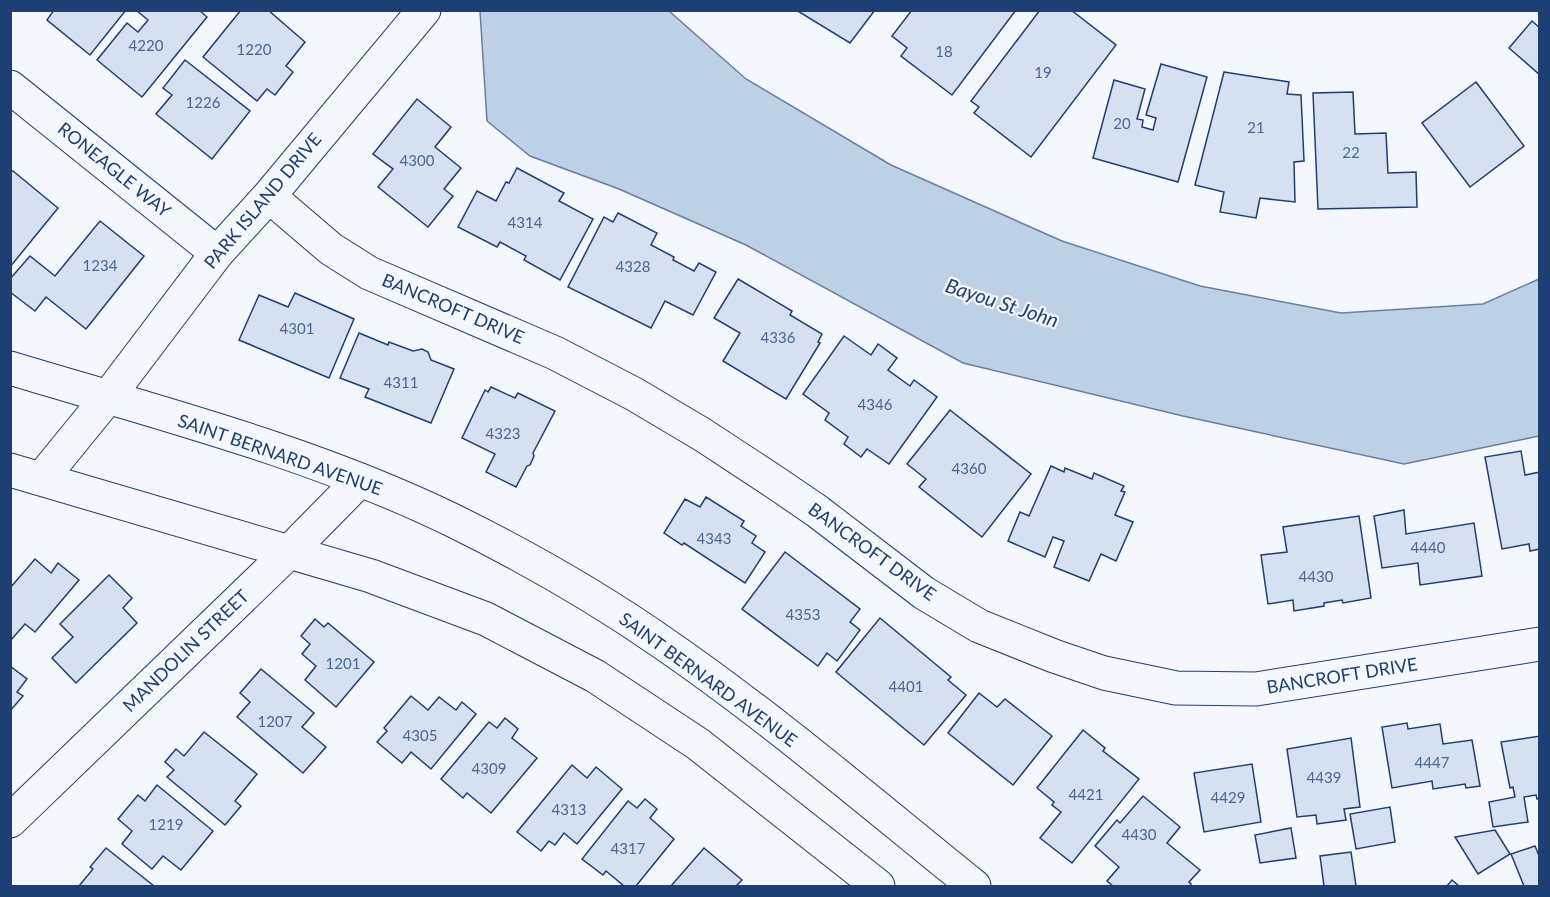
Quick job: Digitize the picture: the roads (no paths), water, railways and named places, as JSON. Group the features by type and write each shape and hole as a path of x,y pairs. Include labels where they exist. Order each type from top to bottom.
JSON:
{"street":[{"name":"PARK ISLAND DRIVE","path":"42,478 108,397 217,253 269,196 424,10"},
{"name":"RONEAGLE WAY","path":"10,87 217,253"},
{"name":"BANCROFT DRIVE","path":"269,196 331,249 369,273 555,353 634,394 703,435 818,511 924,593 979,626 1064,659 1104,673 1176,688 1256,689 1539,644"},
{"name":"SAINT BERNARD AVENUE","path":"10,368 261,444 360,480 452,520 549,572 663,642 762,715 974,886"},
{"path":"10,470 371,576 486,620 596,676 698,744 878,886"},
{"name":"MANDOLIN STREET","path":"10,820 289,552 360,480"}],"water":[{"name":"Bayou St John","path":"480,11 669,11 746,79 891,165 1062,241 1200,286 1341,313 1483,304 1539,279 1539,436 1404,464 1183,416 963,363 746,245 619,189 530,156 487,121"}]}
